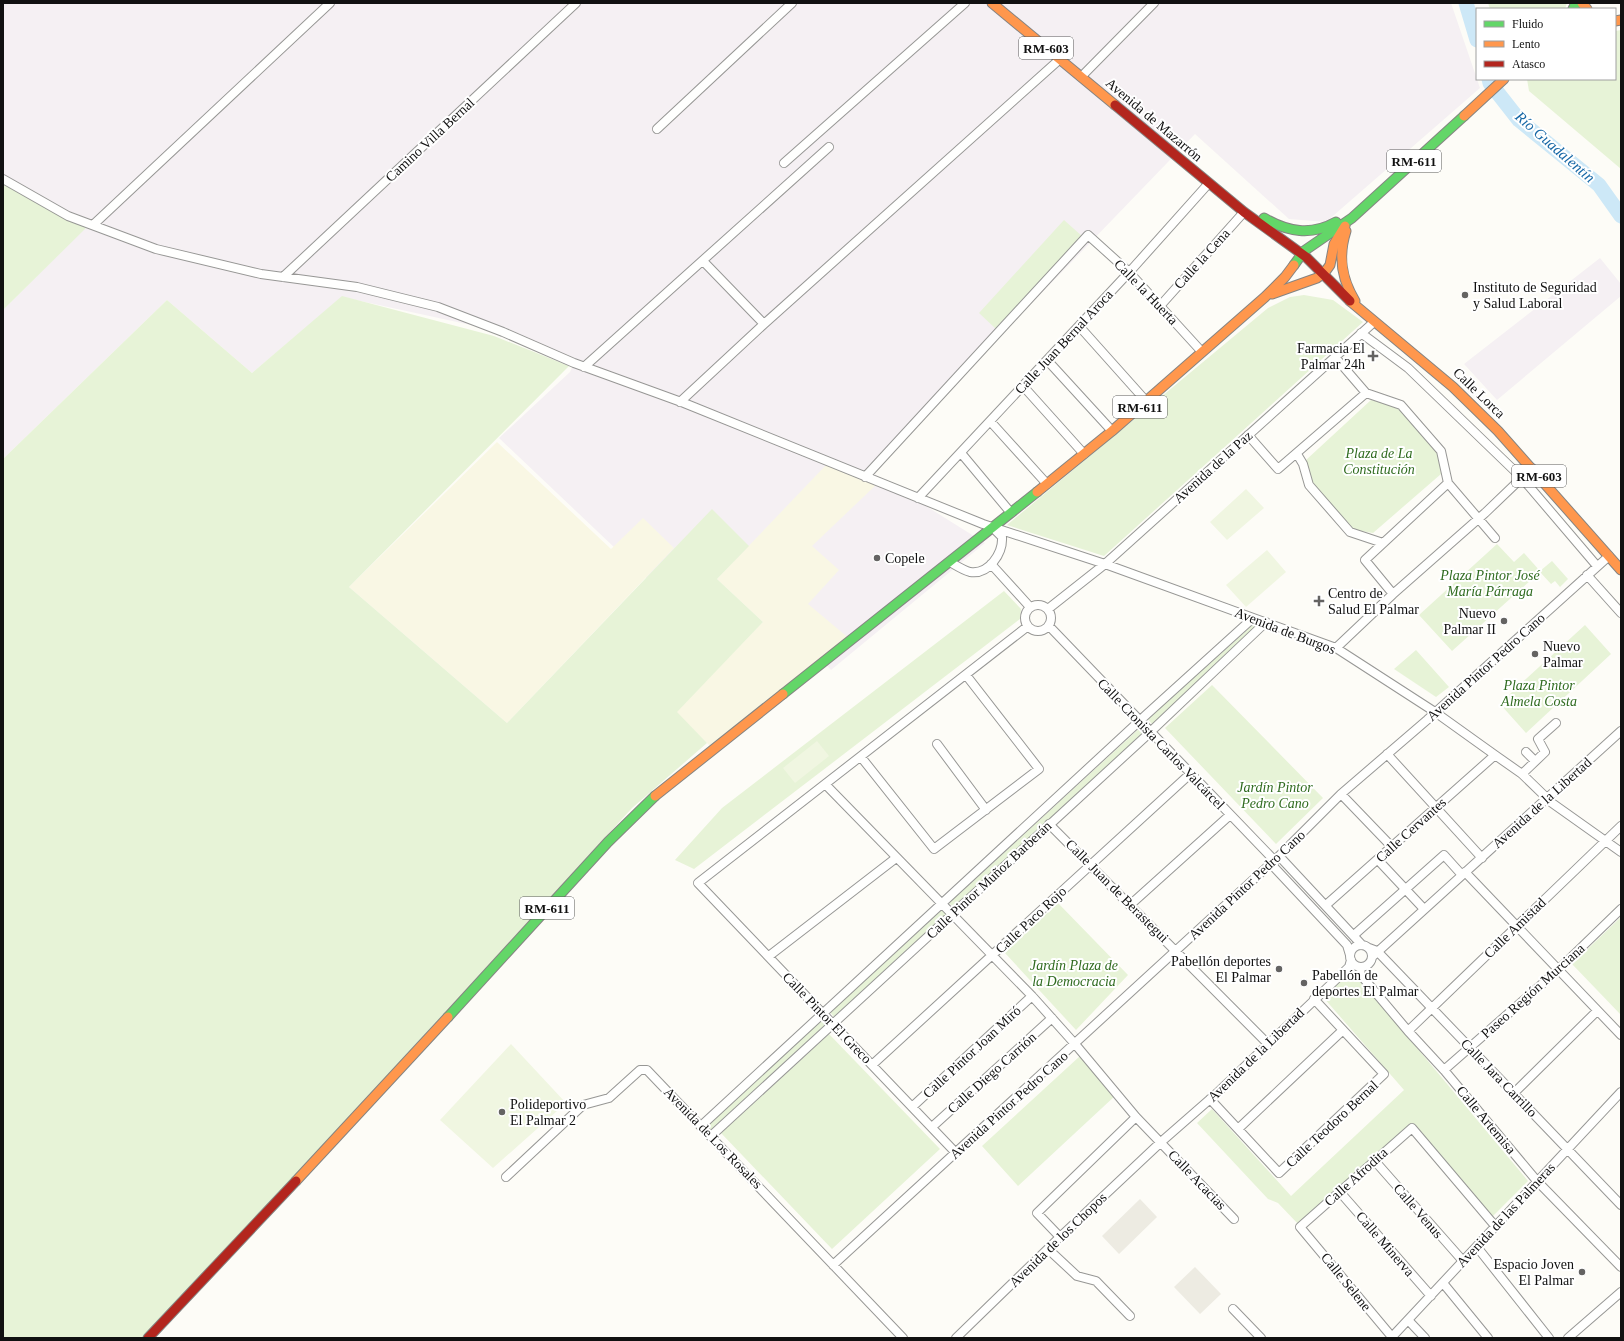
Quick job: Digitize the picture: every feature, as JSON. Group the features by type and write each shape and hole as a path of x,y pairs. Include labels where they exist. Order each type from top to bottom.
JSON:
{"main road":[{"name":"Avenida de Mazarrón","path":"992,3 1244,212 1302,253"},
{"name":"RM-611","path":"1265,297 1324,274 1330,265 1334,244 1342,229 1352,218 1503,80"},
{"path":"1209,183 1274,224 1289,230 1304,232 1319,230 1330,226 1386,186"},
{"path":"1352,218 1342,244 1342,270 1347,287 1364,314"},
{"name":"RM-611","path":"148,1338 343,1131 626,823 708,753 993,528 1112,431 1265,297 1285,277 1302,253 1352,218"},
{"path":"1337,289 1327,256 1323,250 1315,246 1302,253 1301,272 1311,280 1347,299"},
{"name":"Calle Lorca","path":"1302,253 1347,299 1466,400 1532,468 1621,570"}],"street":[{"path":"93,225 330,3"},
{"name":"Camino Villa Bernal","path":"283,277 576,3"},
{"path":"657,129 792,3"},
{"path":"784,163 965,3"},
{"path":"1081,77 1154,3"},
{"path":"680,402 726,358 1060,60"},
{"path":"584,367 829,147"},
{"name":"Avenida de Burgos","path":"3,179 68,216 156,248 261,274 357,287 438,307 503,332 584,367 680,402 993,528 1105,564 1336,648 1436,712 1522,774 1548,799 1605,842 1621,852"},
{"name":"Calle Juan Bernal Aroca","path":"918,498 1129,272 1209,183"},
{"name":"Calle la Cena","path":"1160,306 1244,212"},
{"name":"Calle la Huerta","path":"865,477 1088,235 1129,272 1202,352"},
{"path":"703,261 764,324"},
{"name":"Avenida de la Paz","path":"1048,609 1105,564 1374,322"},
{"path":"1079,326 1146,402"},
{"path":"1361,333 1408,368 1522,478 1597,566"},
{"path":"1335,356 1366,393 1401,404 1441,451 1448,483 1495,538"},
{"path":"1046,360 1112,431"},
{"path":"1023,386 1084,454"},
{"path":"1248,435 1278,469 1366,393"},
{"path":"990,421 1047,484"},
{"path":"961,453 1011,513"},
{"path":"1297,454 1303,464 1309,485 1350,532 1383,542"},
{"path":"1336,648 1392,594 1479,519 1532,468"},
{"path":"1392,594 1365,560 1448,483"},
{"path":"950,562 963,570 972,572 980,571 991,564 1000,551 1002,543 1002,537 993,528"},
{"path":"1002,543 1013,535"},
{"path":"963,570 965,550"},
{"name":"Avenida Pintor Pedro Cano","path":"833,1265 1076,1044 1275,860 1341,794 1436,712 1609,556"},
{"path":"991,564 1030,607"},
{"path":"1587,575 1621,613"},
{"path":"1040,604 1048,609 1052,617 1049,626 1044,630 1038,631 1028,626 1025,616 1030,607 1040,604"},
{"name":"Calle Pintor Muñoz Barberán","path":"701,1126 822,1013 1254,618"},
{"name":"Calle Pintor Muñoz Barberán","path":"711,1136 1050,824 1266,622"},
{"path":"825,784 1028,626"},
{"name":"Calle Cronista Carlos Valcárcel","path":"1049,626 1230,815 1275,860 1326,905 1370,950"},
{"path":"861,757 934,849 1039,769 966,675"},
{"path":"1522,774 1545,752 1538,739 1556,723"},
{"name":"Avenida de la Libertad","path":"1370,950 1424,910 1548,799 1621,731"},
{"path":"937,744 986,810"},
{"path":"1526,752 1535,761"},
{"path":"1387,754 1482,858"},
{"name":"Calle Cervantes","path":"1326,905 1495,755"},
{"name":"Calle Paco Rojo","path":"872,1065 1190,774"},
{"name":"Calle Acacias","path":"825,784 1032,996 1076,1044 1136,1118 1161,1142 1234,1219"},
{"name":"Calle Pintor El Greco","path":"825,784 698,883 956,1153"},
{"path":"1341,794 1392,847"},
{"path":"1130,905 1230,815"},
{"name":"Calle Juan de Berastegui","path":"1050,824 1268,1044"},
{"name":"Calle Amistad","path":"1408,1031 1621,826"},
{"path":"1354,935 1444,855 1621,1035"},
{"path":"769,956 896,858"},
{"name":"Calle Cronista Carlos Valcárcel","path":"1275,860 1347,945 1354,963"},
{"path":"1378,860 1424,910"},
{"name":"Paseo Región Murciana","path":"1444,1070 1558,970 1621,909"},
{"path":"1354,948 1370,950 1369,964 1354,963 1354,948"},
{"name":"Calle Jara Carrillo","path":"1370,950 1470,1048 1621,1205"},
{"name":"Avenida de la Libertad","path":"1161,1142 1210,1100 1314,999 1354,963"},
{"name":"Calle Artemisa","path":"1354,963 1360,974 1408,1031 1444,1070 1537,1181 1621,1267"},
{"name":"Calle Pintor Joan Miró","path":"912,1107 1032,996"},
{"path":"1210,1100 1238,1129 1343,1030 1314,999"},
{"path":"1514,1093 1597,1011"},
{"name":"Calle Diego Carrión","path":"932,1127 1052,1018"},
{"name":"Calle Teodoro Bernal","path":"1238,1129 1279,1173 1384,1074 1343,1030"},
{"name":"Avenida de Los Rosales","path":"506,1177 583,1106 609,1098 640,1070 647,1070 903,1338"},
{"name":"Avenida de las Palmeras","path":"1392,1337 1621,1092"},
{"path":"1060,1237 1037,1213 1136,1118"},
{"name":"Calle Afrodita","path":"1300,1227 1412,1128 1496,1227"},
{"name":"Avenida de los Chopos","path":"956,1338 1048,1248 1161,1142"},
{"name":"Calle Venus","path":"1374,1160 1463,1261"},
{"name":"Calle Minerva","path":"1339,1191 1431,1296"},
{"name":"Calle Selene","path":"1300,1227 1392,1337"},
{"path":"1477,1247 1550,1338"},
{"path":"1048,1248 1077,1276 1096,1281 1130,1316"},
{"path":"1443,1283 1488,1338"},
{"path":"1568,1338 1621,1292"},
{"path":"1233,1309 1261,1338"},
{"path":"1408,1320 1425,1338"}],"shaded area":[{"path":"3,3 1451,3 1476,80 1480,88 1326,222 1289,219 1195,134 870,471 985,543 831,670 711,533 655,586 499,438 570,372 574,363 503,332 342,297 252,373 167,300 3,459 3,310 86,227 3,179"},
{"path":"1600,258 1621,284 1621,296 1497,400 1464,364"},
{"path":"497,442 611,549 643,518 674,548 507,723 349,587"},
{"path":"828,463 878,483 812,546 839,570 808,604 851,640 713,749 676,712 763,622 717,579"},
{"path":"1140,1199 1157,1217 1119,1254 1102,1236"},
{"path":"1195,1267 1221,1294 1200,1314 1174,1287"}],"green space":[{"path":"1488,3 1567,3 1565,8 1490,8"},
{"path":"1621,30 1621,169 1529,91 1527,80 1616,80 1616,31"},
{"path":"3,180 87,227 3,310"},
{"path":"1064,220 1083,237 996,329 979,313"},
{"path":"1304,295 1333,300 1363,322 1104,556 1007,525 1268,308 1290,297"},
{"path":"342,296 494,336 569,366 349,587 507,723 712,509 749,546 717,579 763,622 677,712 707,743 632,808 148,1338 3,1338 3,459 167,300 252,373"},
{"name":"Plaza de La Constitución","path":"1371,400 1399,407 1439,453 1441,474 1373,533 1350,529 1312,484 1306,460"},
{"path":"1246,489 1264,508 1227,540 1210,522"},
{"name":"Plaza Pintor José María Párraga","path":"1497,544 1514,562 1524,553 1540,571 1552,561 1568,579 1560,587 1555,581 1551,584 1540,572 1452,651 1419,615"},
{"path":"1267,550 1286,572 1246,607 1226,585"},
{"path":"1004,591 1021,609 1020,619 694,869 675,860 722,808"},
{"path":"1255,623 1261,625 1152,724 1148,719"},
{"name":"Plaza Pintor Almela Costa","path":"1585,625 1611,654 1526,733 1500,704"},
{"path":"1416,650 1449,687 1436,697 1394,669"},
{"name":"Jardín Pintor Pedro Cano","path":"1212,685 1323,798 1276,844 1165,728"},
{"path":"1142,726 1146,730 954,908 949,903"},
{"path":"817,741 829,756 795,783 783,768"},
{"name":"Jardín Plaza de la Democracia","path":"1058,903 1128,975 1076,1030 1005,953"},
{"path":"943,909 947,914 834,1017 830,1012"},
{"path":"1621,917 1621,1015 1572,964"},
{"path":"1352,970 1528,1181 1492,1217 1413,1124 1299,1225 1278,1203 1268,1199 1197,1123 1212,1109 1291,1196 1404,1090 1323,997"},
{"path":"823,1018 827,1023 711,1131 706,1125"},
{"path":"829,1034 940,1149 832,1249 721,1133"},
{"name":"Polideportivo El Palmar 2","path":"511,1044 566,1103 493,1168 440,1120"},
{"path":"1080,1056 1116,1095 1018,1186 982,1146"}],"waterway":[{"name":"Río Guadalentín","path":"1466,3 1476,37"},
{"name":"Río Guadalentín","path":"1489,80 1519,120 1599,185 1621,216"}],"traffic: fast":[{"path":"1574,8 1576,3"},
{"path":"1294,265 1304,251 1352,218 1464,116"},
{"path":"1264,218 1273,223 1291,229 1309,231 1336,222"},
{"path":"783,694 1037,492"},
{"path":"448,1017 608,842 655,796"}],"traffic: slow":[{"path":"992,3 1115,105"},
{"path":"1582,3 1586,8"},
{"path":"1616,21 1621,20"},
{"path":"1464,116 1503,80"},
{"path":"1272,294 1317,278 1325,272 1330,265 1334,244 1345,226"},
{"path":"1346,231 1342,249 1342,267 1350,292 1355,301"},
{"path":"1037,492 1112,431 1265,297 1285,277 1294,265"},
{"path":"1350,301 1453,387 1498,431 1621,570"},
{"path":"655,796 783,694"},
{"path":"296,1181 448,1017"}],"traffic: jam":[{"path":"1115,105 1244,212 1306,257 1350,301"},
{"path":"148,1338 296,1181"}],"place":[{"name":"Instituto de Seguridad y Salud Laboral","path":"1465,295"},
{"name":"Farmacia El Palmar 24h","path":"1373,356"},
{"name":"Copele","path":"877,558"},
{"name":"Centro de Salud El Palmar","path":"1319,601"},
{"name":"Nuevo Palmar II","path":"1504,621"},
{"name":"Nuevo Palmar","path":"1535,654"},
{"name":"Pabellón deportes El Palmar","path":"1279,969"},
{"name":"Pabellón de deportes El Palmar","path":"1304,983"},
{"name":"Polideportivo El Palmar 2","path":"502,1112"},
{"name":"Espacio Joven El Palmar","path":"1582,1272"}]}
